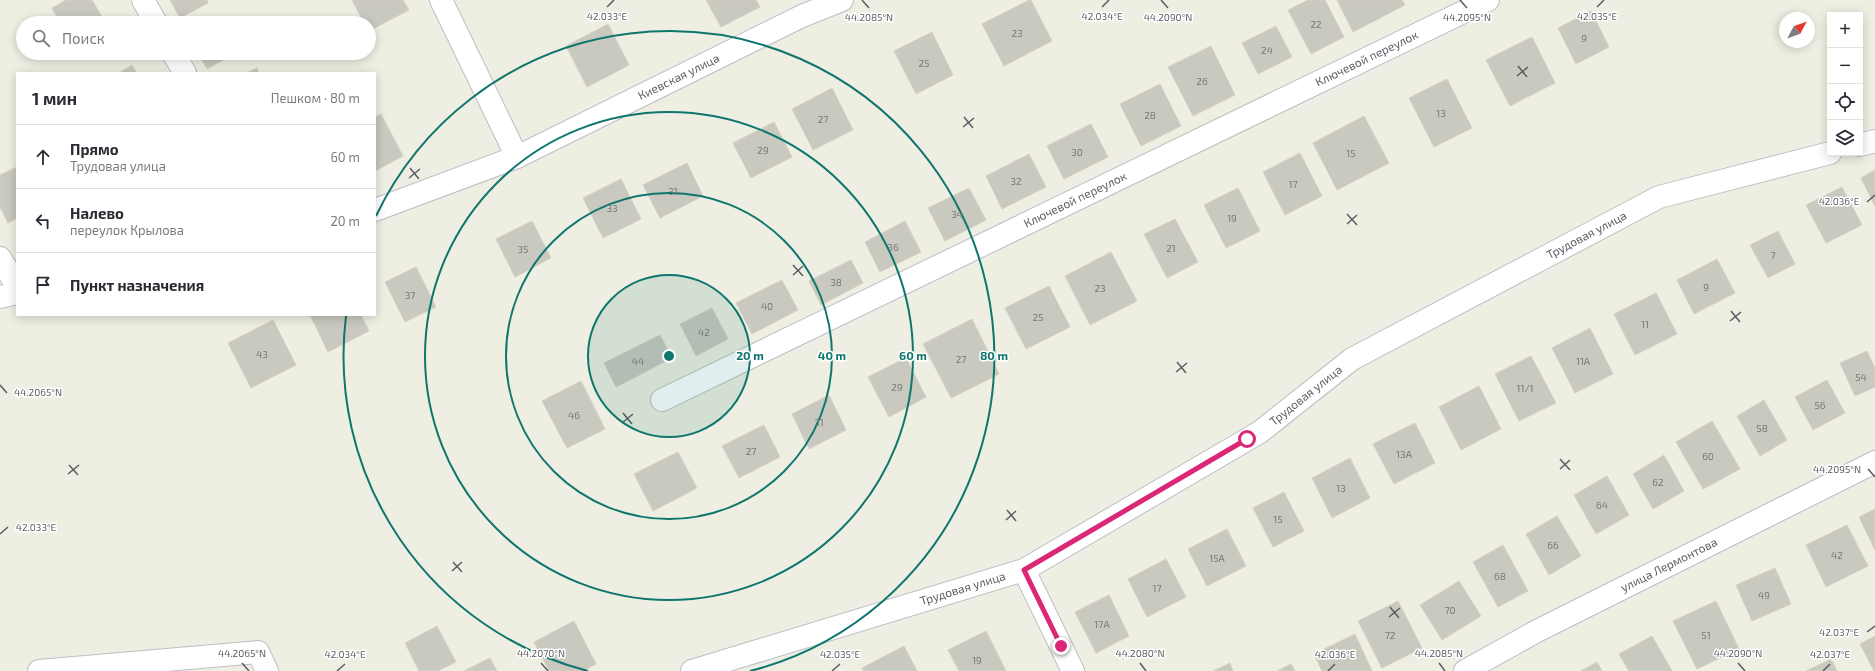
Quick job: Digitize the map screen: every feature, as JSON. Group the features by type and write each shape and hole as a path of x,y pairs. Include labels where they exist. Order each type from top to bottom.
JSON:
{"street":[{"path":"143,0 152,16"},
{"path":"441,0 517,157"},
{"name":"Киевская улица","path":"376,210 517,157 817,5 842,0"},
{"name":"Ключевой переулок","path":"662,400 1488,0"},
{"path":"177,60 184,72"},
{"path":"1863,144 1875,141"},
{"name":"Трудовая улица","path":"692,671 1024,570 1260,432 1352,359 1659,197 1827,154"},
{"path":"0,258 16,284"},
{"path":"0,296 16,293"},
{"name":"улица Лермонтова","path":"1465,671 1537,631 1875,462"},
{"path":"1024,570 1073,671"},
{"path":"39,671 258,652 267,671"}],"building":[{"path":"66,0 92,0 101,16 56,16 52,8"},
{"path":"170,0 207,0 208,3 184,16 179,16"},
{"path":"352,0 403,0 409,10 376,27 376,16 360,16"},
{"path":"706,0 756,0 760,7 721,27"},
{"path":"1031,0 1052,41 1004,66 982,24"},
{"path":"1308,0 1325,0 1344,37 1311,54 1288,10"},
{"path":"1337,0 1402,0 1405,5 1353,32"},
{"path":"1591,11 1609,47 1576,64 1558,28"},
{"path":"608,24 629,65 587,87 566,46"},
{"path":"1276,26 1292,57 1258,74 1242,43"},
{"path":"932,32 953,75 916,94 894,51"},
{"path":"1532,37 1555,83 1510,106 1486,60"},
{"path":"1211,46 1235,95 1193,116 1168,67"},
{"path":"202,60 223,60 207,69"},
{"path":"132,65 136,72 121,72"},
{"path":"257,68 259,72 248,72"},
{"path":"1447,79 1472,128 1434,147 1409,98"},
{"path":"1160,84 1181,126 1141,146 1120,104"},
{"path":"832,88 853,130 813,150 792,109"},
{"path":"381,114 403,156 376,170 376,116"},
{"path":"1364,116 1389,163 1337,190 1313,143"},
{"path":"774,122 792,157 751,178 733,143"},
{"path":"1091,124 1108,157 1064,179 1047,146"},
{"path":"1300,153 1322,196 1285,215 1263,172"},
{"path":"1029,154 1046,187 1002,209 986,176"},
{"path":"687,163 703,196 660,218 643,185"},
{"path":"16,167 16,219 8,223 0,207 0,175"},
{"path":"1875,170 1875,206 1861,178"},
{"path":"621,179 641,219 603,238 583,198"},
{"path":"1842,187 1862,225 1826,243 1806,205"},
{"path":"969,188 986,220 945,241 928,208"},
{"path":"1238,188 1260,231 1226,248 1204,205"},
{"path":"1175,219 1198,262 1167,278 1144,234"},
{"path":"532,221 551,258 515,277 496,239"},
{"path":"905,221 921,252 880,272 865,242"},
{"path":"1778,231 1795,264 1768,278 1750,245"},
{"path":"1111,252 1137,301 1090,325 1065,276"},
{"path":"1717,259 1735,293 1694,314 1677,280"},
{"path":"851,260 863,283 821,305 809,281"},
{"path":"416,267 436,307 405,322 385,282"},
{"path":"782,280 798,310 752,334 736,303"},
{"path":"1049,286 1070,327 1026,349 1005,308"},
{"path":"1656,293 1677,334 1635,355 1614,314"},
{"path":"712,308 728,339 696,356 680,324"},
{"path":"310,316 362,316 369,331 328,352"},
{"path":"972,319 999,374 951,398 923,344"},
{"path":"273,320 296,365 251,388 228,343"},
{"path":"1590,328 1613,374 1575,393 1552,348"},
{"path":"660,335 672,358 616,387 604,363"},
{"path":"1867,351 1875,368 1875,387 1855,396 1840,363"},
{"path":"1531,356 1556,403 1519,421 1495,374"},
{"path":"906,358 926,397 889,417 868,377"},
{"path":"1827,380 1845,413 1813,430 1795,397"},
{"path":"581,381 605,429 567,448 542,401"},
{"path":"1479,386 1501,429 1461,450 1439,407"},
{"path":"829,395 846,430 809,449 792,414"},
{"path":"1764,400 1787,440 1760,456 1737,416"},
{"path":"1712,421 1740,469 1703,489 1676,442"},
{"path":"1415,423 1435,463 1394,484 1373,444"},
{"path":"764,425 780,457 739,478 722,446"},
{"path":"678,452 697,488 653,511 634,474"},
{"path":"1664,455 1684,491 1653,509 1633,474"},
{"path":"1350,458 1370,498 1332,518 1312,478"},
{"path":"1607,476 1629,515 1596,534 1574,495"},
{"path":"1284,492 1304,531 1273,547 1253,508"},
{"path":"1875,509 1875,550 1859,517"},
{"path":"1557,516 1581,556 1549,575 1526,534"},
{"path":"1847,525 1868,566 1826,587 1806,545"},
{"path":"1227,529 1246,566 1207,586 1188,549"},
{"path":"1503,545 1528,591 1498,607 1473,562"},
{"path":"1166,559 1186,597 1147,617 1128,579"},
{"path":"1775,568 1791,604 1752,621 1736,585"},
{"path":"1459,581 1481,616 1442,640 1420,605"},
{"path":"1109,595 1129,636 1096,653 1075,612"},
{"path":"1398,601 1422,648 1382,668 1358,621"},
{"path":"1716,601 1739,649 1697,669 1673,621"},
{"path":"574,621 596,664 583,671 549,671 534,642"},
{"path":"437,626 456,662 438,671 419,671 405,643"},
{"path":"986,631 1006,671 959,671 948,650"},
{"path":"1355,634 1372,671 1322,671 1314,654"},
{"path":"1652,636 1672,671 1629,671 1619,654"},
{"path":"1875,636 1875,671 1874,671 1860,644"},
{"path":"904,646 917,671 864,671 862,668"},
{"path":"490,658 497,671 464,671"},
{"path":"1831,659 1837,671 1806,671"},
{"path":"1597,662 1602,671 1581,671"},
{"path":"1230,663 1233,671 1213,671"},
{"path":"1291,664 1295,671 1277,671"}],"route":[{"path":"1061,646 1024,570 1247,439"}]}
